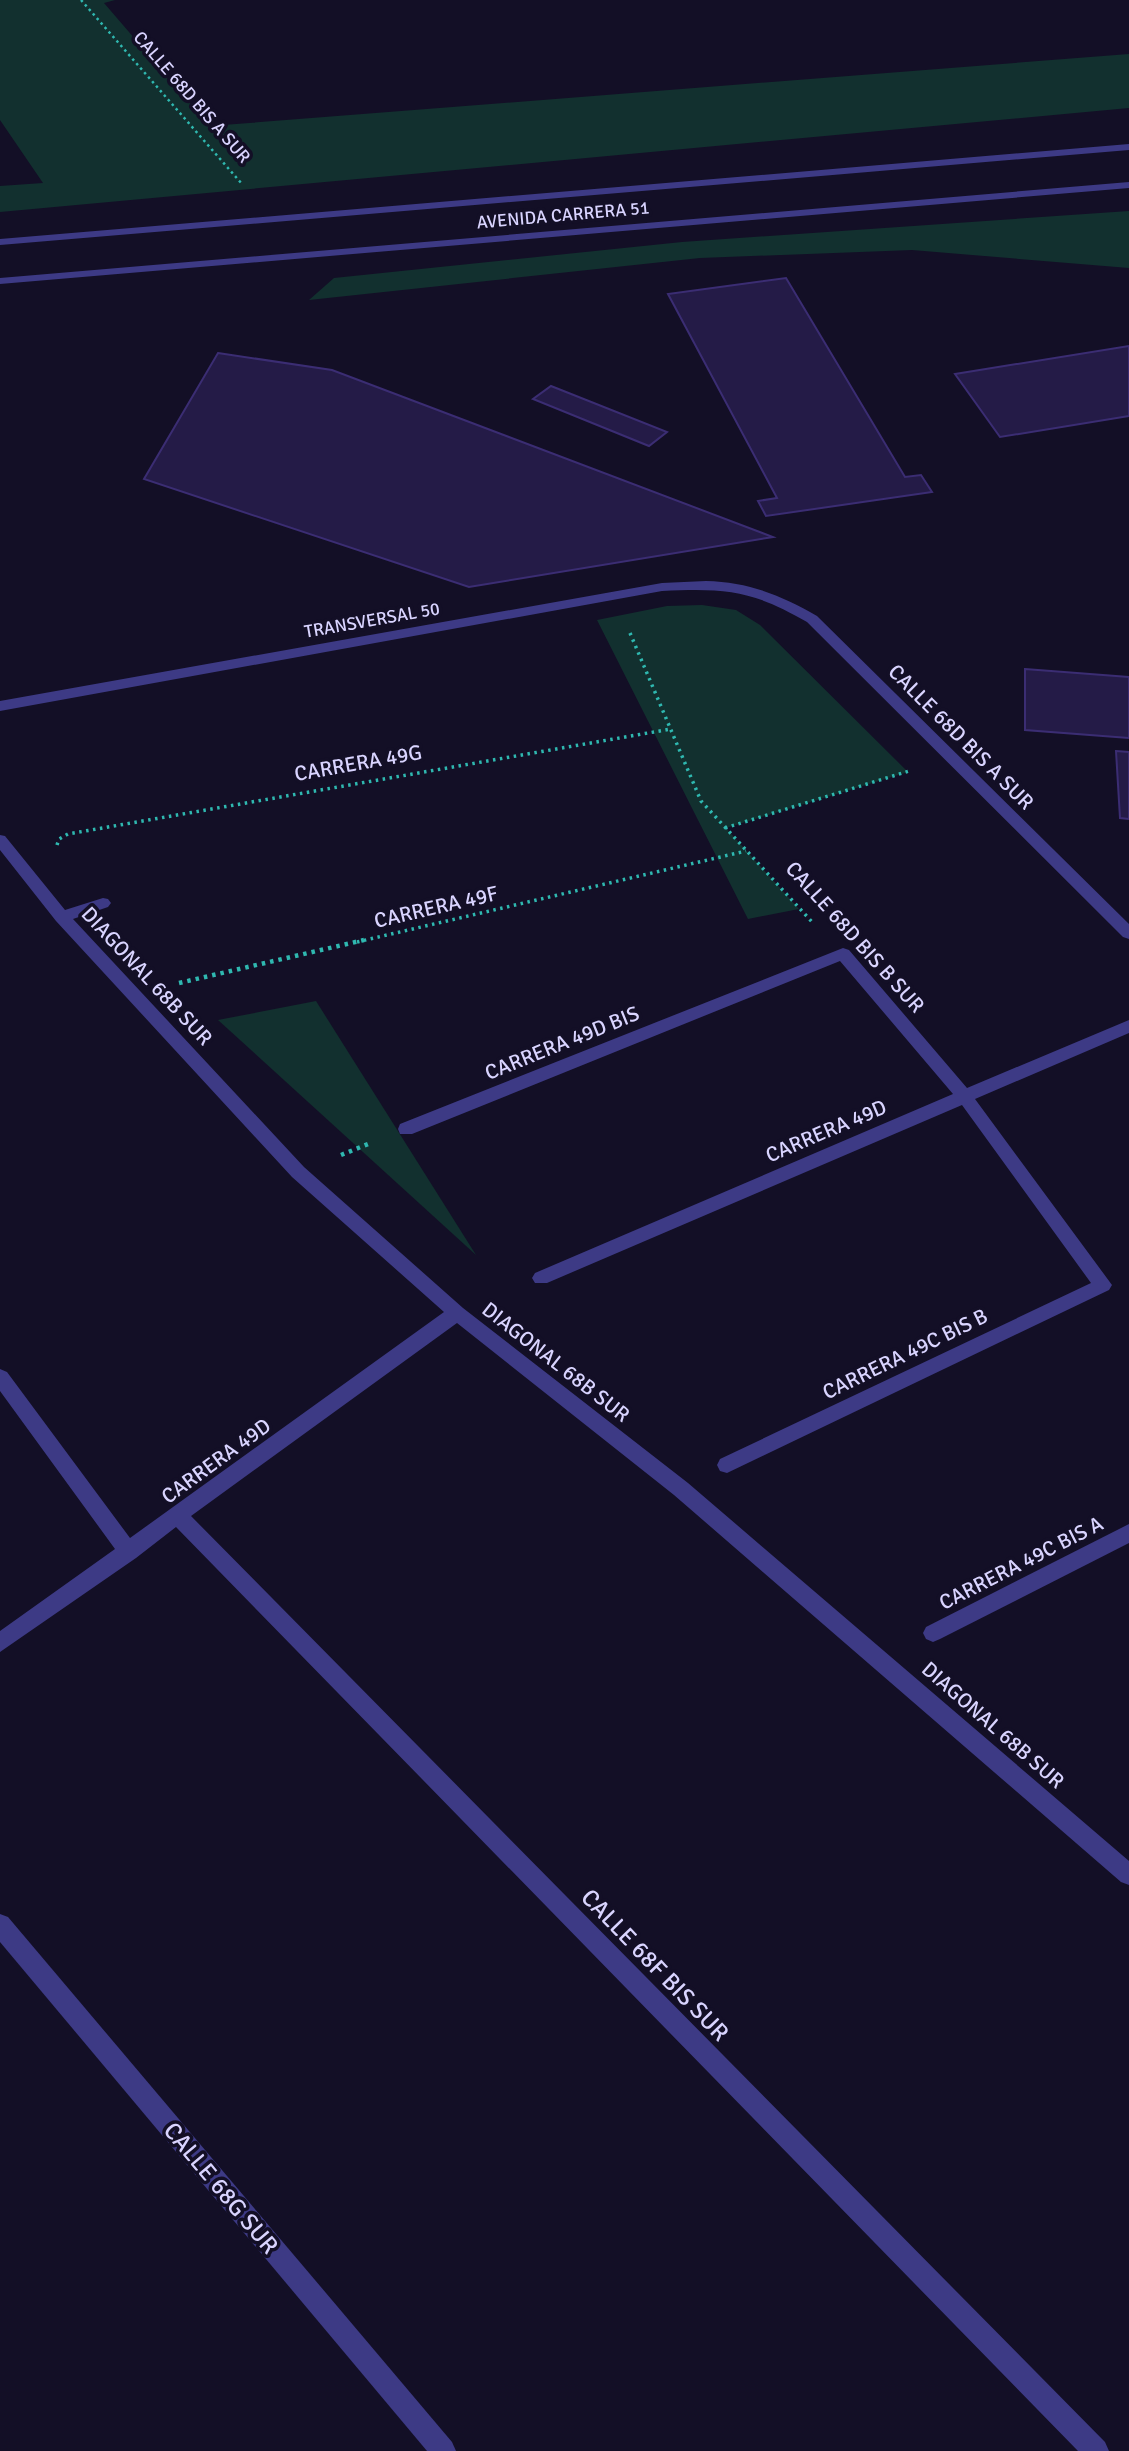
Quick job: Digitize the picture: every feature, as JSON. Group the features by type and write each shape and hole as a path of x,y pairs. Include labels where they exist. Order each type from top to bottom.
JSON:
{"street":[{"name":"AVENIDA CARRERA 51","path":"0,242 1129,147"},
{"name":"AVENIDA CARRERA 51","path":"0,281 1129,184"},
{"name":"TRANSVERSAL 50","path":"0,706 662,587 714,584 751,589"},
{"name":"CALLE 68D BIS A SUR","path":"751,589 778,598 812,619 1129,933"},
{"name":"DIAGONAL 68B SUR","path":"0,840 62,917 298,1172 457,1313 681,1489 1129,1875"},
{"path":"62,917 103,903"},
{"name":"CALLE 68D BIS B SUR","path":"843,954 965,1097 1103,1285"},
{"name":"CARRERA 49D BIS","path":"406,1129 843,954"},
{"name":"CARRERA 49D","path":"541,1278 1129,1026"},
{"name":"CARRERA 49C BIS B","path":"727,1465 1103,1285"},
{"name":"CARRERA 49D","path":"0,1643 457,1313"},
{"path":"0,1377 129,1552"},
{"name":"CALLE 68F BIS SUR","path":"177,1516 1096,2451"},
{"name":"CARRERA 49C BIS A","path":"933,1633 1129,1533"},
{"name":"CALLE 68G SUR","path":"0,1925 443,2451"}],"path":[{"name":"CALLE 68D BIS A SUR","path":"81,0 274,219"},
{"name":"CALLE 68D BIS B SUR","path":"615,596 701,801 843,954"},
{"name":"CARRERA 49G","path":"57,845 59,839 68,834 671,729"},
{"path":"726,828 953,758"},
{"name":"CARRERA 49F","path":"134,994 747,851"},
{"path":"298,1172 406,1129"}],"green space":[{"path":"0,0 115,0 104,3 210,126 1129,54 1129,108 0,212 0,186 43,183 0,120"},
{"path":"1129,211 1129,268 912,250 700,258 309,300 334,278 682,242"},
{"path":"702,605 736,610 760,625 908,772 726,828 799,909 748,919 597,620 667,606"},
{"path":"316,1001 476,1255 218,1020"}],"building":[{"path":"786,278 905,477 921,475 932,492 766,516 758,501 777,498 668,294"},
{"path":"1129,346 1129,416 1000,437 955,374"},
{"path":"218,353 332,370 773,537 469,587 144,479"},
{"path":"551,386 667,432 649,446 533,399"},
{"path":"1025,669 1129,677 1129,738 1025,730"},
{"path":"1116,751 1129,752 1129,819 1120,818"}]}
